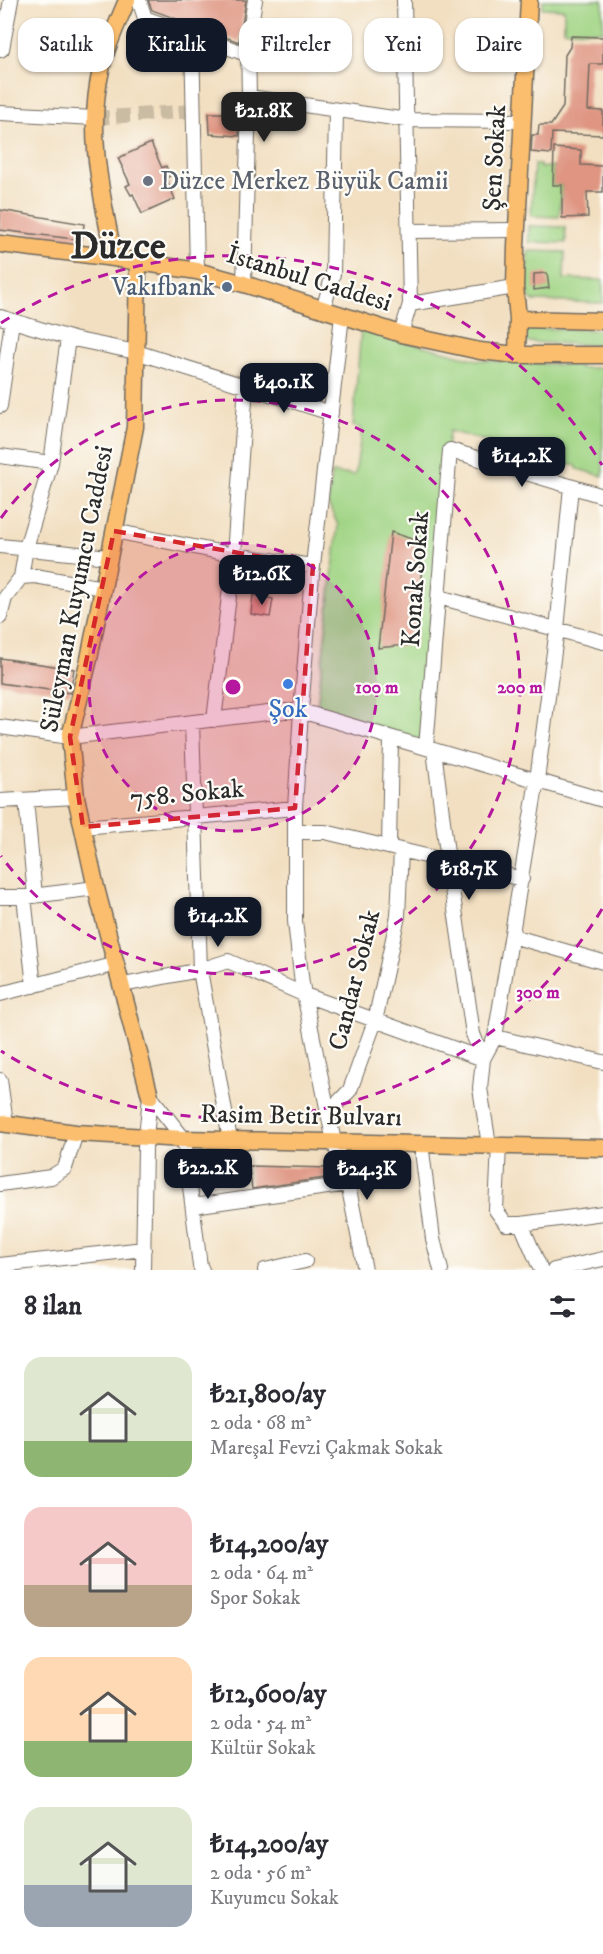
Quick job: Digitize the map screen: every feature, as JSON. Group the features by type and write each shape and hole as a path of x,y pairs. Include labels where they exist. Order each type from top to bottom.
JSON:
{"main road":[{"path":"114,258 96,165 95,118 101,69 127,0"},
{"name":"Şen Sokak","path":"517,355 516,230 529,0"},
{"name":"İstanbul Caddesi","path":"0,244 197,271 401,334 480,351 517,355 603,355"},
{"name":"Süleyman Kuyumcu Caddesi","path":"138,262 135,427 89,659 70,737 76,797 96,888 150,1096"},
{"path":"518,319 603,321"},
{"name":"Rasim Betir Bulvarı","path":"3,1124 76,1133 146,1138 603,1148"},
{"path":"603,1142 603,1148"}],"street":[{"path":"0,50 11,0"},
{"path":"139,0 145,18"},
{"path":"252,18 255,0"},
{"path":"401,334 410,304 404,0"},
{"path":"193,72 197,271"},
{"path":"244,284 248,72"},
{"path":"249,97 407,120 521,121"},
{"path":"323,310 333,274 336,110"},
{"path":"2,111 95,118"},
{"path":"409,231 516,230"},
{"path":"410,304 515,287"},
{"path":"342,316 313,567 301,711 295,808 295,921 305,995 328,1113 334,1142 348,1184 364,1270"},
{"path":"0,406 6,319 68,338 136,352 331,413"},
{"path":"0,617 5,598 21,577 26,548 51,463 68,338"},
{"path":"214,720 234,555 246,386"},
{"name":"Konak Sokak","path":"483,1059 473,1034 430,749 450,450 571,487"},
{"path":"0,456 51,463"},
{"path":"603,496 571,487 557,629 537,780 495,1037 483,1059 480,1088 494,1145 496,1210 506,1224 603,1214"},
{"path":"114,531 234,555 313,567"},
{"path":"0,546 109,557"},
{"path":"21,577 35,576 103,588"},
{"path":"439,597 603,642"},
{"path":"0,727 70,737 284,711 301,711 603,800"},
{"path":"192,722 200,970 230,1140"},
{"name":"Candar Sokak","path":"328,1113 350,1090 375,1022 398,916 391,738"},
{"path":"0,801 76,797"},
{"path":"26,800 34,986"},
{"name":"758. Sokak","path":"83,827 295,808"},
{"path":"295,832 325,832 522,879"},
{"path":"0,897 30,897 96,888"},
{"path":"512,936 603,962"},
{"path":"123,985 200,970 228,961 305,995 375,1022 483,1059"},
{"path":"0,994 117,964"},
{"path":"495,1037 603,1062"},
{"path":"0,1080 3,1124"},
{"path":"143,1270 146,1138 150,1096"},
{"path":"150,1096 184,1139 202,1270"},
{"path":"0,1184 51,1177 65,1168 76,1133"},
{"path":"421,1143 433,1239 441,1270"},
{"path":"194,1206 348,1184"},
{"path":"521,1224 542,1270"},
{"path":"0,1265 144,1249"},
{"path":"554,1270 603,1259"},
{"path":"265,1270 304,1261"}],"highlighted area":[{"path":"114,531 313,566 295,808 83,827 70,737"}],"green space":[{"path":"543,0 603,0 603,31 564,30 564,9 542,8"},
{"path":"534,164 540,165 540,168 553,166 553,185 562,185 559,217 531,216"},
{"path":"529,226 565,227 566,243 529,242"},
{"path":"528,251 565,252 564,279 603,280 603,303 530,299 527,291"},
{"path":"525,328 603,330 603,345 525,342"},
{"path":"361,330 478,360 603,368 603,476 577,469 577,466 449,431 434,575 421,740 317,707 338,525 328,504 332,473 355,475 362,429 353,426"}],"building":[{"path":"148,0 246,0 243,18 239,18 239,42 227,38 227,18 174,18 152,10"},
{"path":"571,36 603,37 603,64 590,64 588,110 603,111 603,135 552,133 551,154 531,152 532,135 538,135 539,125 551,125 563,107 565,55 570,47"},
{"path":"209,113 240,113 239,136 210,134"},
{"name":"Düzce Merkez Büyük Camii","path":"151,143 162,168 166,166 170,176 166,178 175,199 142,214 133,194 131,195 126,186 130,184 118,158"},
{"path":"554,148 581,150 581,165 603,166 603,192 587,192 588,217 562,218 562,185 553,185"},
{"path":"0,210 84,224 82,240 0,230"},
{"path":"547,273 549,288 534,290 534,274"},
{"path":"391,532 424,543 415,644 378,648"},
{"path":"253,595 273,599 270,617 251,614"},
{"path":"0,658 74,669 70,693 0,683"},
{"path":"249,1166 330,1168 331,1177 252,1189"}],"tunnel":[{"path":"95,118 193,111"}],"place":[{"name":"Düzce Merkez Büyük Camii","path":"148,181"},
{"name":"Vakıfbank","path":"227,287"},
{"name":"Şok","path":"288,684"}],"district":[{"name":"Düzce","path":"118,247"}]}
